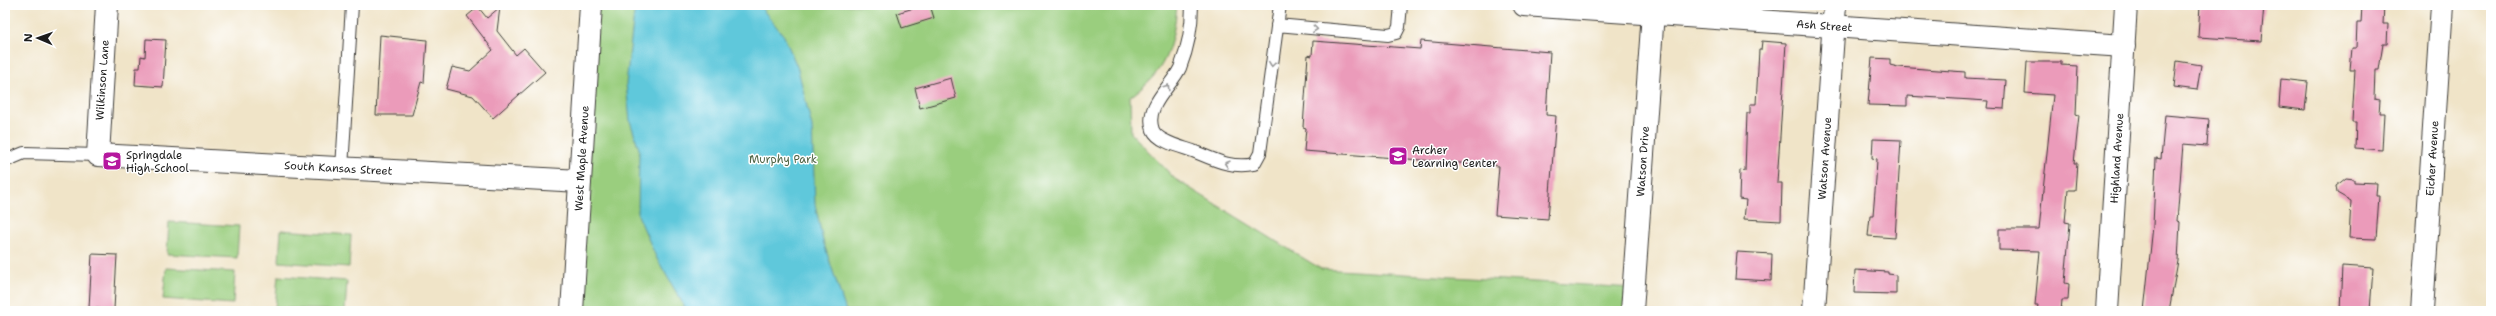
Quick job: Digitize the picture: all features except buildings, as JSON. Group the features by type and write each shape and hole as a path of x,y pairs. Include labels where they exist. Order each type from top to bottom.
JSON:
{"street":[{"name":"Wilkinson Lane","path":"98,155 107,5"},
{"name":"West Maple Avenue","path":"572,311 591,5"},
{"name":"Ash Street","path":"1524,5 1572,6 1652,12 1834,15 2124,46"},
{"name":"Highland Avenue","path":"2106,311 2126,5"},
{"name":"Eicher Avenue","path":"2422,311 2442,5"},
{"name":"Watson Drive","path":"1632,311 1652,12"},
{"name":"Watson Avenue","path":"1814,311 1834,15"},
{"name":"South Kansas Street","path":"98,155 580,181"}],"lane":[{"path":"342,168 352,5"},
{"path":"1192,5 1192,29 1180,68 1154,107 1151,120 1154,131 1163,140 1230,166 1254,164 1260,153 1280,5"},
{"path":"1277,25 1388,35 1396,33 1399,27 1401,5"},
{"path":"5,161 24,153 98,155"}],"green space":[{"name":"Murphy Park","path":"591,5 1177,5 1173,34 1166,57 1152,78 1130,97 1131,133 1175,179 1321,269 1634,288 1632,311 572,311"},
{"path":"169,222 239,226 237,258 167,254"},
{"path":"281,230 351,235 349,267 279,262"},
{"path":"166,268 235,272 233,304 163,299"},
{"path":"278,276 347,281 345,311 275,308"}],"water":[{"path":"635,5 759,5 784,36 798,69 812,127 815,204 823,241 846,311 687,311 656,257 638,215 639,149 630,121 626,84"}],"place":[{"name":"Archer Learning Center","path":"1398,156"},
{"name":"Springdale High School","path":"112,161"}]}
